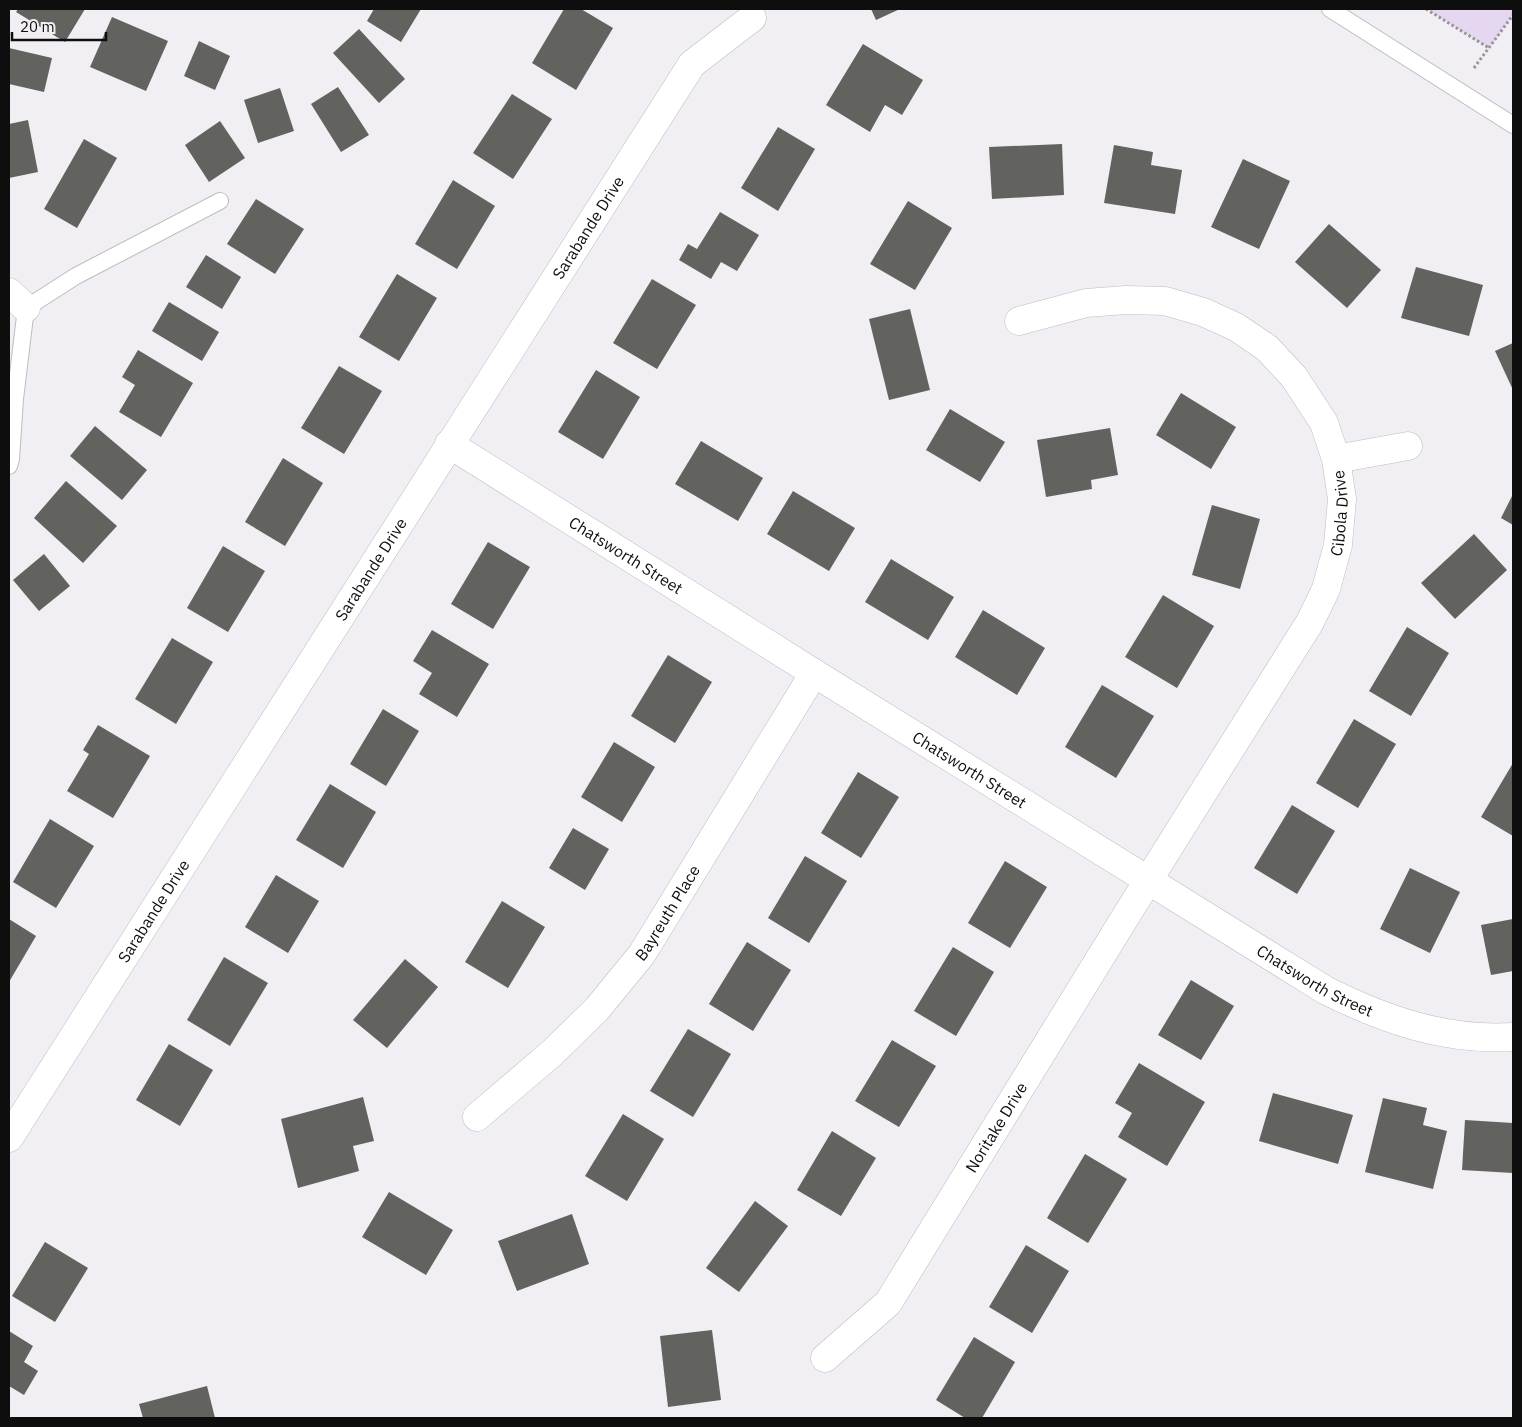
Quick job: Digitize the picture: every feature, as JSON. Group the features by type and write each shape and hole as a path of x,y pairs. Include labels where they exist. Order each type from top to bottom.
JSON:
{"street":[{"name":"Sarabande Drive","path":"9,1138 692,64 752,18"},
{"name":"Cibola Drive","path":"1019,321 1086,303 1126,300 1165,301 1203,312 1236,327 1267,348 1294,377 1324,423 1336,459 1342,499 1338,546 1326,589 1310,622 1149,880"},
{"name":"Chatsworth Street","path":"449,444 1325,990 1360,1007 1401,1022 1446,1034 1490,1039 1513,1037"},
{"path":"1336,459 1408,446"},
{"name":"Bayreuth Place","path":"477,1117 565,1040 597,1009 642,954 814,673"},
{"name":"Noritake Drive","path":"825,1358 888,1303 1149,880"}],"lane":[{"path":"1330,9 1513,125"},
{"path":"9,466 15,399 17,300 76,276 220,201"}],"path":[{"path":"1426,9 1489,48"},
{"path":"1474,68 1513,15"}],"shaded area":[{"path":"1426,9 1513,9 1513,15 1489,48"}],"building":[{"path":"18,9 85,9 65,42 16,12"},
{"path":"374,9 421,9 401,42 367,21"},
{"path":"564,9 581,9 613,28 576,90 532,63"},
{"path":"871,9 900,9 876,20"},
{"path":"112,17 168,41 146,91 90,67"},
{"path":"359,29 405,79 379,103 333,53"},
{"path":"199,41 230,56 215,90 184,76"},
{"path":"863,44 923,80 902,115 885,105 870,132 826,105"},
{"path":"9,48 52,58 44,92 9,84"},
{"path":"338,87 369,135 341,152 311,104"},
{"path":"280,88 294,131 258,143 244,100"},
{"path":"512,94 552,119 513,179 473,153"},
{"path":"28,120 38,172 9,178 9,124"},
{"path":"220,121 245,158 209,182 185,145"},
{"path":"778,127 815,149 778,211 741,188"},
{"path":"84,139 117,158 77,228 44,209"},
{"path":"1062,144 1064,195 992,199 989,147"},
{"path":"1114,145 1153,152 1151,165 1182,170 1175,214 1104,203"},
{"path":"1243,159 1290,181 1259,249 1211,227"},
{"path":"453,180 495,206 457,269 415,244"},
{"path":"256,199 304,229 275,274 227,244"},
{"path":"908,201 952,228 915,290 870,264"},
{"path":"720,212 759,235 737,271 721,262 711,279 679,260 688,244 697,249"},
{"path":"1329,224 1381,270 1347,308 1295,262"},
{"path":"206,255 241,277 222,309 186,287"},
{"path":"1416,267 1483,285 1469,336 1401,318"},
{"path":"397,274 437,298 399,361 359,337"},
{"path":"652,279 696,305 657,369 613,343"},
{"path":"169,302 219,332 202,361 152,331"},
{"path":"910,309 930,390 889,400 869,319"},
{"path":"1513,343 1513,390 1495,351"},
{"path":"138,350 193,383 161,437 119,412 135,385 122,377"},
{"path":"339,366 382,391 344,454 301,428"},
{"path":"596,370 640,397 603,459 558,432"},
{"path":"1181,393 1236,427 1211,469 1156,435"},
{"path":"950,409 1005,442 980,482 926,450"},
{"path":"95,426 147,470 122,500 70,456"},
{"path":"1110,428 1118,475 1091,480 1092,489 1046,497 1037,440"},
{"path":"701,441 763,478 738,521 675,484"},
{"path":"283,458 323,483 285,546 245,522"},
{"path":"66,481 117,526 83,563 34,518"},
{"path":"793,491 855,528 829,571 767,534"},
{"path":"1513,494 1513,525 1501,518"},
{"path":"1212,505 1260,519 1240,589 1192,575"},
{"path":"1474,534 1507,570 1455,619 1421,583"},
{"path":"488,542 530,567 493,629 451,604"},
{"path":"223,546 265,571 228,632 187,608"},
{"path":"44,554 70,586 39,611 13,580"},
{"path":"891,559 954,597 928,640 865,602"},
{"path":"1163,595 1214,626 1177,688 1125,657"},
{"path":"983,610 1045,648 1017,695 955,657"},
{"path":"1407,627 1449,653 1411,716 1369,691"},
{"path":"432,630 489,664 457,717 419,694 432,673 413,661"},
{"path":"172,638 213,662 176,724 135,699"},
{"path":"668,655 712,682 675,743 631,716"},
{"path":"1102,685 1154,716 1116,778 1065,747"},
{"path":"383,709 419,731 386,786 350,764"},
{"path":"1354,719 1396,744 1358,808 1316,783"},
{"path":"98,725 150,756 113,818 67,791 89,754 83,750"},
{"path":"614,742 655,767 622,822 581,797"},
{"path":"1513,763 1513,836 1481,817"},
{"path":"858,772 899,797 861,858 821,833"},
{"path":"330,784 376,812 343,868 296,840"},
{"path":"1292,805 1335,831 1297,894 1254,868"},
{"path":"50,819 94,846 56,908 13,882"},
{"path":"573,828 609,849 585,890 549,868"},
{"path":"805,856 847,881 809,943 768,918"},
{"path":"1005,861 1047,887 1010,948 968,923"},
{"path":"1410,868 1460,892 1430,953 1380,929"},
{"path":"276,875 319,901 288,953 245,927"},
{"path":"502,901 545,927 508,988 465,962"},
{"path":"9,919 36,936 9,982"},
{"path":"1513,919 1513,971 1491,975 1481,925"},
{"path":"747,942 791,970 753,1031 709,1004"},
{"path":"953,947 994,972 956,1036 914,1011"},
{"path":"224,957 268,983 230,1046 187,1020"},
{"path":"405,959 438,987 387,1048 353,1020"},
{"path":"1191,980 1234,1006 1201,1060 1158,1035"},
{"path":"688,1029 731,1054 693,1117 650,1091"},
{"path":"892,1040 936,1066 899,1127 855,1101"},
{"path":"169,1044 213,1070 180,1126 136,1100"},
{"path":"1139,1063 1205,1102 1167,1166 1118,1137 1132,1113 1115,1103"},
{"path":"1273,1093 1353,1115 1338,1164 1259,1141"},
{"path":"363,1097 374,1141 353,1146 359,1171 298,1188 281,1119"},
{"path":"1383,1098 1427,1108 1423,1125 1447,1131 1433,1189 1365,1172"},
{"path":"623,1114 664,1139 627,1201 585,1176"},
{"path":"1465,1120 1513,1123 1513,1173 1462,1170"},
{"path":"832,1131 876,1158 841,1216 797,1190"},
{"path":"1085,1154 1127,1179 1088,1243 1047,1218"},
{"path":"389,1192 453,1230 426,1275 362,1237"},
{"path":"755,1201 788,1226 739,1292 706,1268"},
{"path":"572,1214 589,1264 517,1291 498,1241"},
{"path":"45,1242 88,1268 55,1322 12,1296"},
{"path":"1026,1245 1069,1271 1032,1333 989,1307"},
{"path":"712,1330 721,1400 668,1407 660,1336"},
{"path":"9,1331 33,1346 24,1362 38,1371 24,1395 9,1386"},
{"path":"974,1337 1015,1362 982,1418 965,1418 936,1400"},
{"path":"207,1386 215,1418 143,1418 139,1404"}]}
